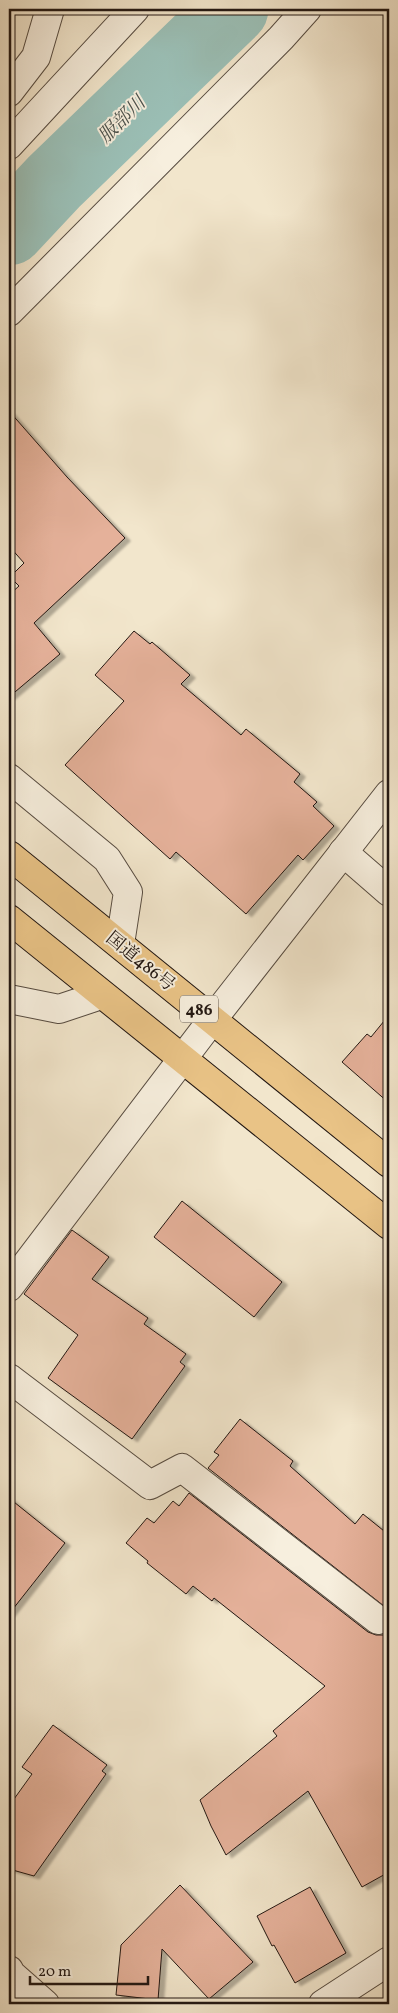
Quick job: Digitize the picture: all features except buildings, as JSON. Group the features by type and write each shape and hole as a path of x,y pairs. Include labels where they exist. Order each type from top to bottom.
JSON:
{"highway":[{"name":"国道486号","path":"9,855 389,1163"},
{"path":"9,919 389,1225"}],"street":[{"path":"9,92 36,57 50,9"},
{"path":"9,145 135,9"},
{"path":"9,312 281,38 306,9"},
{"path":"9,778 107,859 128,892 120,944"},
{"path":"9,1287 212,1020 389,794"},
{"path":"343,852 389,892"},
{"path":"9,999 59,1009 101,995"},
{"path":"9,1378 150,1485 182,1468 378,1620"},
{"path":"323,2004 389,1961"},
{"path":"9,1983 22,2004"},
{"path":"9,1983 45,2004"}],"waterway":[{"name":"服部川","path":"9,230 54,182 233,9"}]}
